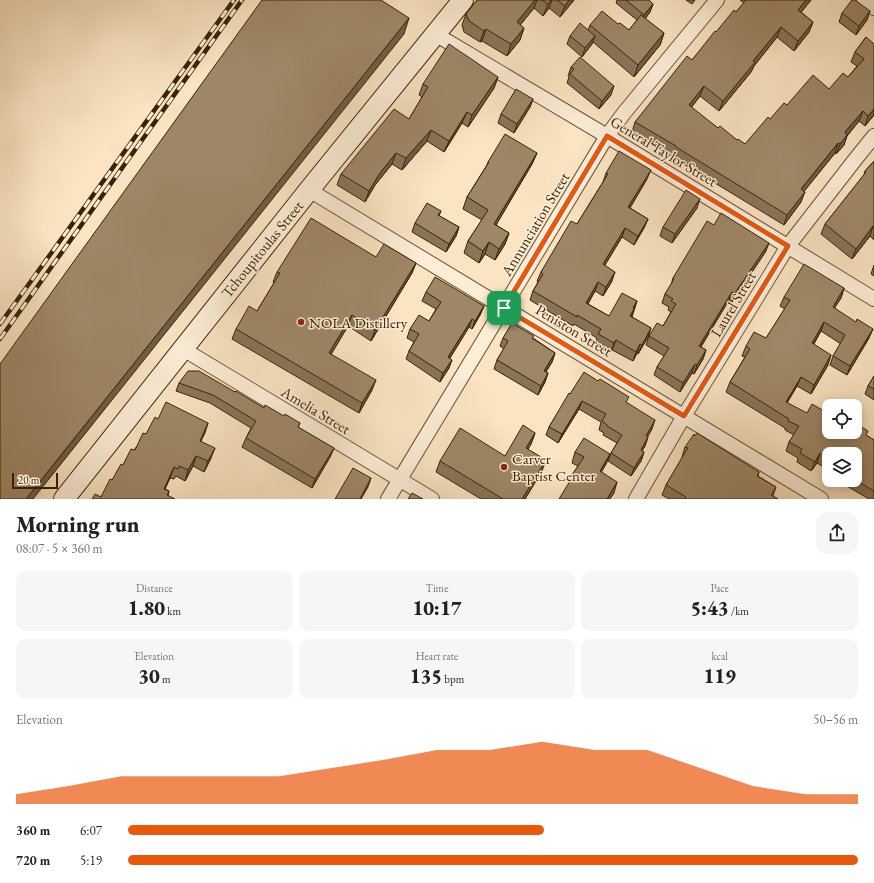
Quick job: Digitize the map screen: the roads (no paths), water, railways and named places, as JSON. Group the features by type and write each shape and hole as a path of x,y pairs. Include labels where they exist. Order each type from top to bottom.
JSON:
{"street":[{"name":"Tchoupitoulas Street","path":"64,499 462,0"},
{"name":"Annunciation Street","path":"388,499 607,136 624,113 717,0"},
{"path":"864,0 874,8"},
{"name":"General Taylor Street","path":"436,34 607,136 874,299"},
{"name":"Laurel Street","path":"636,499 684,416 788,246 874,136"},
{"name":"Peniston Street","path":"309,190 821,499"},
{"name":"Amelia Street","path":"183,349 432,499"}],"railway":[{"path":"0,324 234,0"},
{"path":"0,339 242,0"}],"place":[{"name":"NOLA Distillery","path":"301,322"},
{"name":"Carver Baptist Center","path":"504,467"}]}
